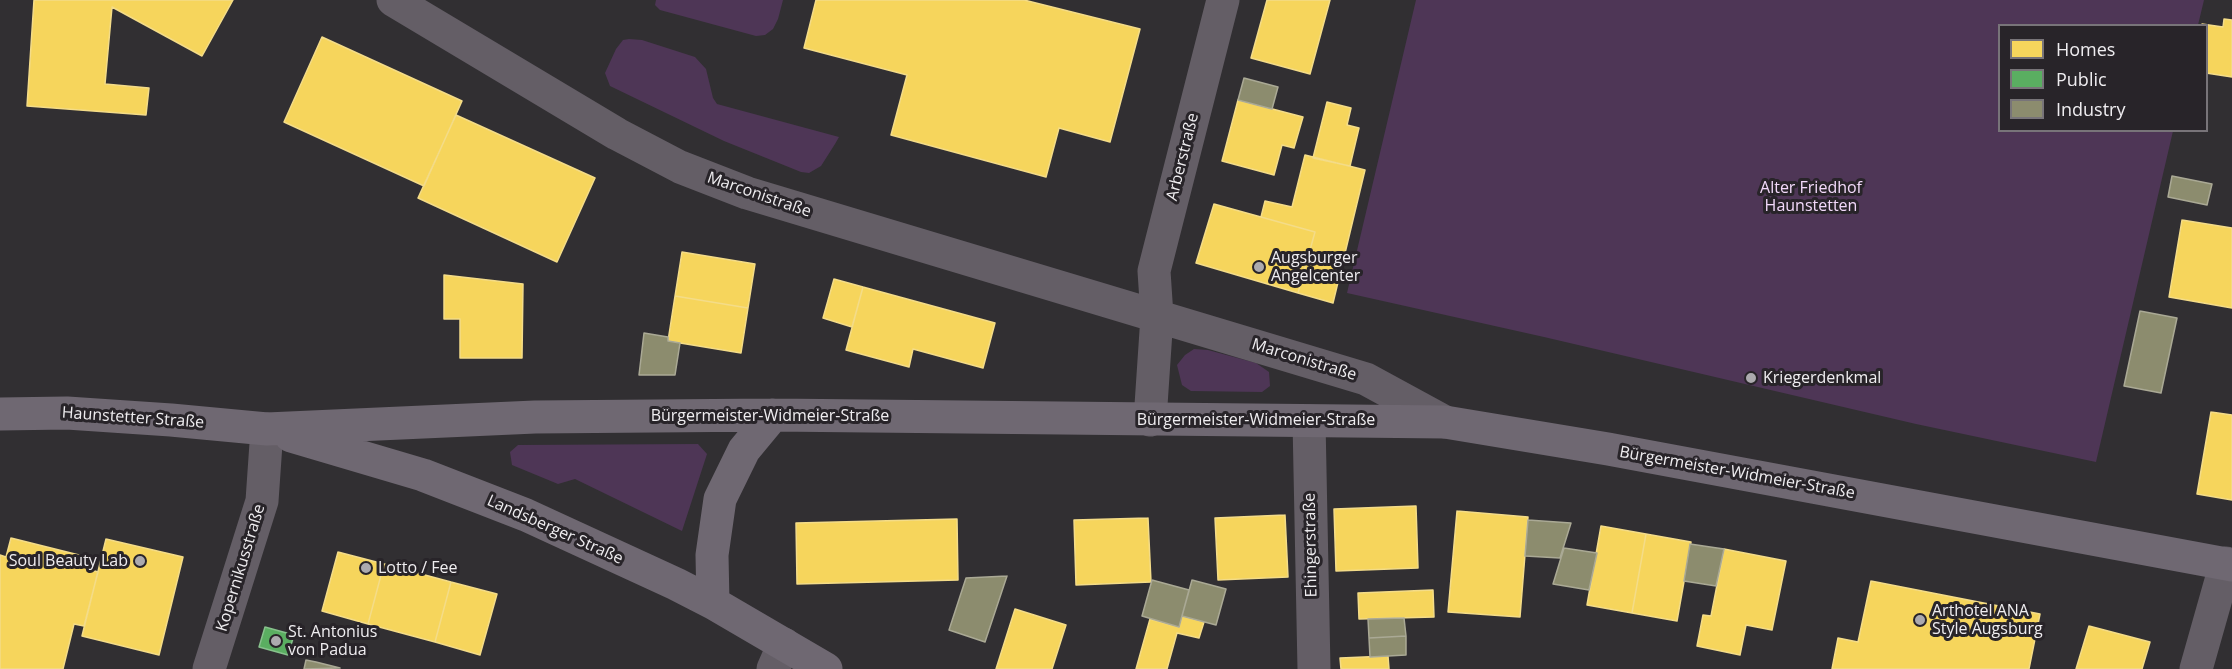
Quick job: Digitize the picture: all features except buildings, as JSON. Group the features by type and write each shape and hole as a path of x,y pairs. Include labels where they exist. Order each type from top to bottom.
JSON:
{"street":[{"name":"Marconistraße","path":"393,0 617,134 680,167 747,193 1366,379 1445,422"},
{"name":"Arberstraße","path":"1157,316 1154,272 1223,0"},
{"path":"1150,420 1157,316"},
{"name":"Haunstetter Straße","path":"0,414 67,413 267,429"},
{"path":"713,603 712,555 720,499 744,450 773,415"},
{"name":"Bürgermeister-Widmeier-Straße","path":"267,429 535,417 773,415 1445,422 1619,451 2229,564"},
{"name":"Ehingerstraße","path":"1309,421 1314,669"},
{"name":"Landsberger Straße","path":"267,429 423,475 526,515 713,603 779,657 826,669"},
{"name":"Kopernikusstraße","path":"209,669 262,501 267,429"},
{"path":"2196,669 2229,564"}],"green space":[{"path":"656,0 783,0 773,29 765,35 756,36 660,10 655,5"},
{"name":"Alter Friedhof Haunstetten","path":"1416,0 2204,0 2198,24 1998,24 1998,132 2173,132 2096,462 1916,424 1347,293"},
{"path":"623,40 642,40 695,57 706,69 713,98 717,104 839,137 821,166 809,173 801,172 724,141 610,86 605,73 616,49"},
{"path":"1194,349 1208,350 1256,363 1269,372 1270,386 1262,392 1191,391 1182,385 1177,365"},
{"path":"698,444 707,454 682,531 575,479 558,484 512,465 510,452 518,445"}],"place":[{"name":"Augsburger Angelcenter","path":"1259,267"},
{"name":"Kriegerdenkmal","path":"1751,378"},
{"name":"Soul Beauty Lab","path":"140,561"},
{"name":"Lotto / Fee","path":"366,568"},
{"name":"Arthotel ANA Style Augsburg","path":"1920,620"},
{"name":"St. Antonius von Padua","path":"276,641"}]}
